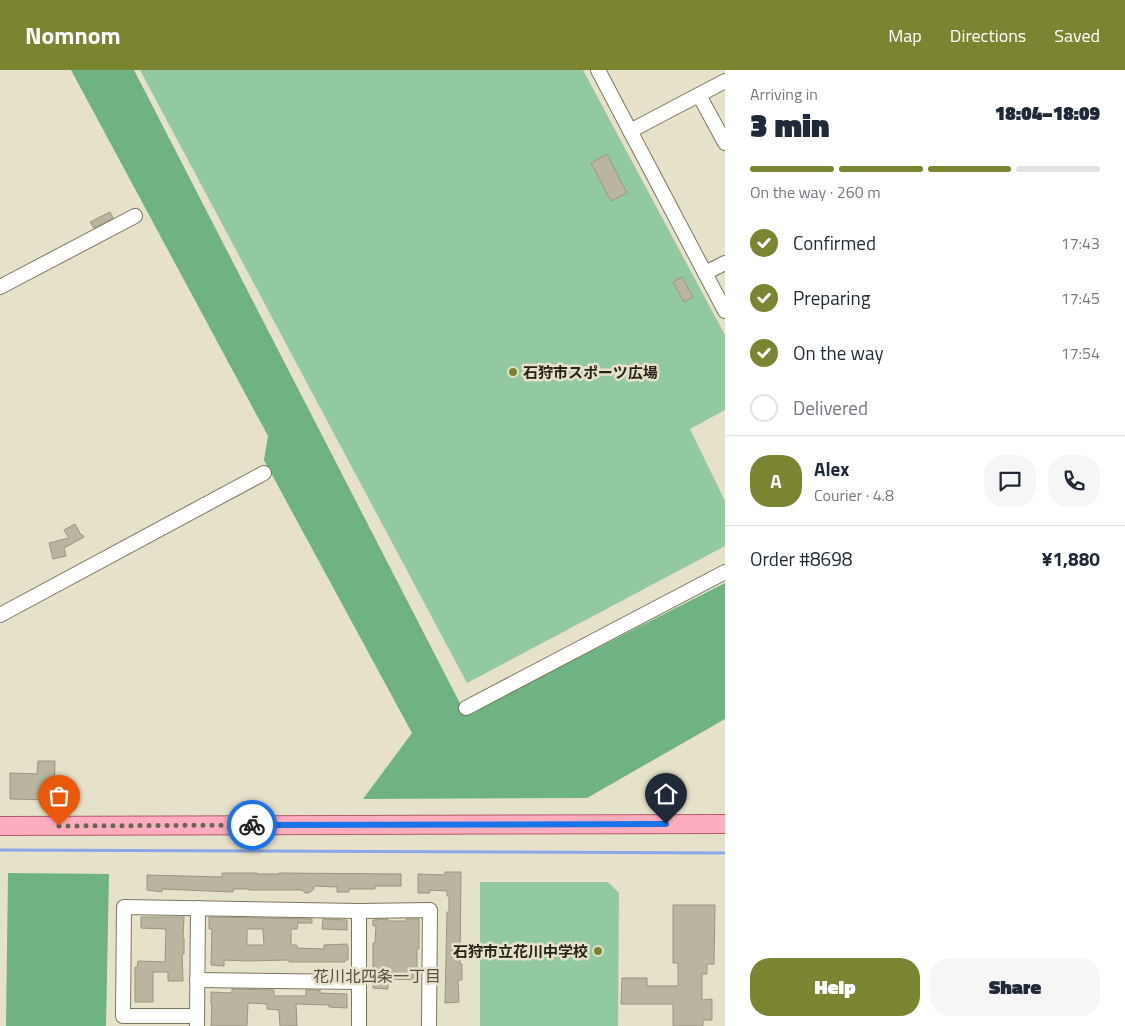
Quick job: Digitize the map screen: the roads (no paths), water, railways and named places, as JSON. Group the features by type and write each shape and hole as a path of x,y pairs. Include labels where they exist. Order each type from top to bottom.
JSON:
{"main road":[{"path":"0,826 725,824"}],"street":[{"path":"598,70 725,311"},
{"path":"630,131 725,81"},
{"path":"699,94 725,144"},
{"path":"0,287 135,216"},
{"path":"705,273 725,263"},
{"path":"0,615 264,473"},
{"path":"466,708 725,572"},
{"path":"198,908 197,1021 123,1016 124,907 198,908 359,911 430,910 429,1026"},
{"path":"359,911 359,1026"},
{"path":"197,980 359,982"}],"waterway":[{"path":"0,850 725,853"}],"place":[{"name":"石狩市スポーツ広場","path":"513,372"},
{"name":"石狩市立花川中学校","path":"598,951"}],"district":[{"name":"花川北四条一丁目","path":"377,976"}]}
